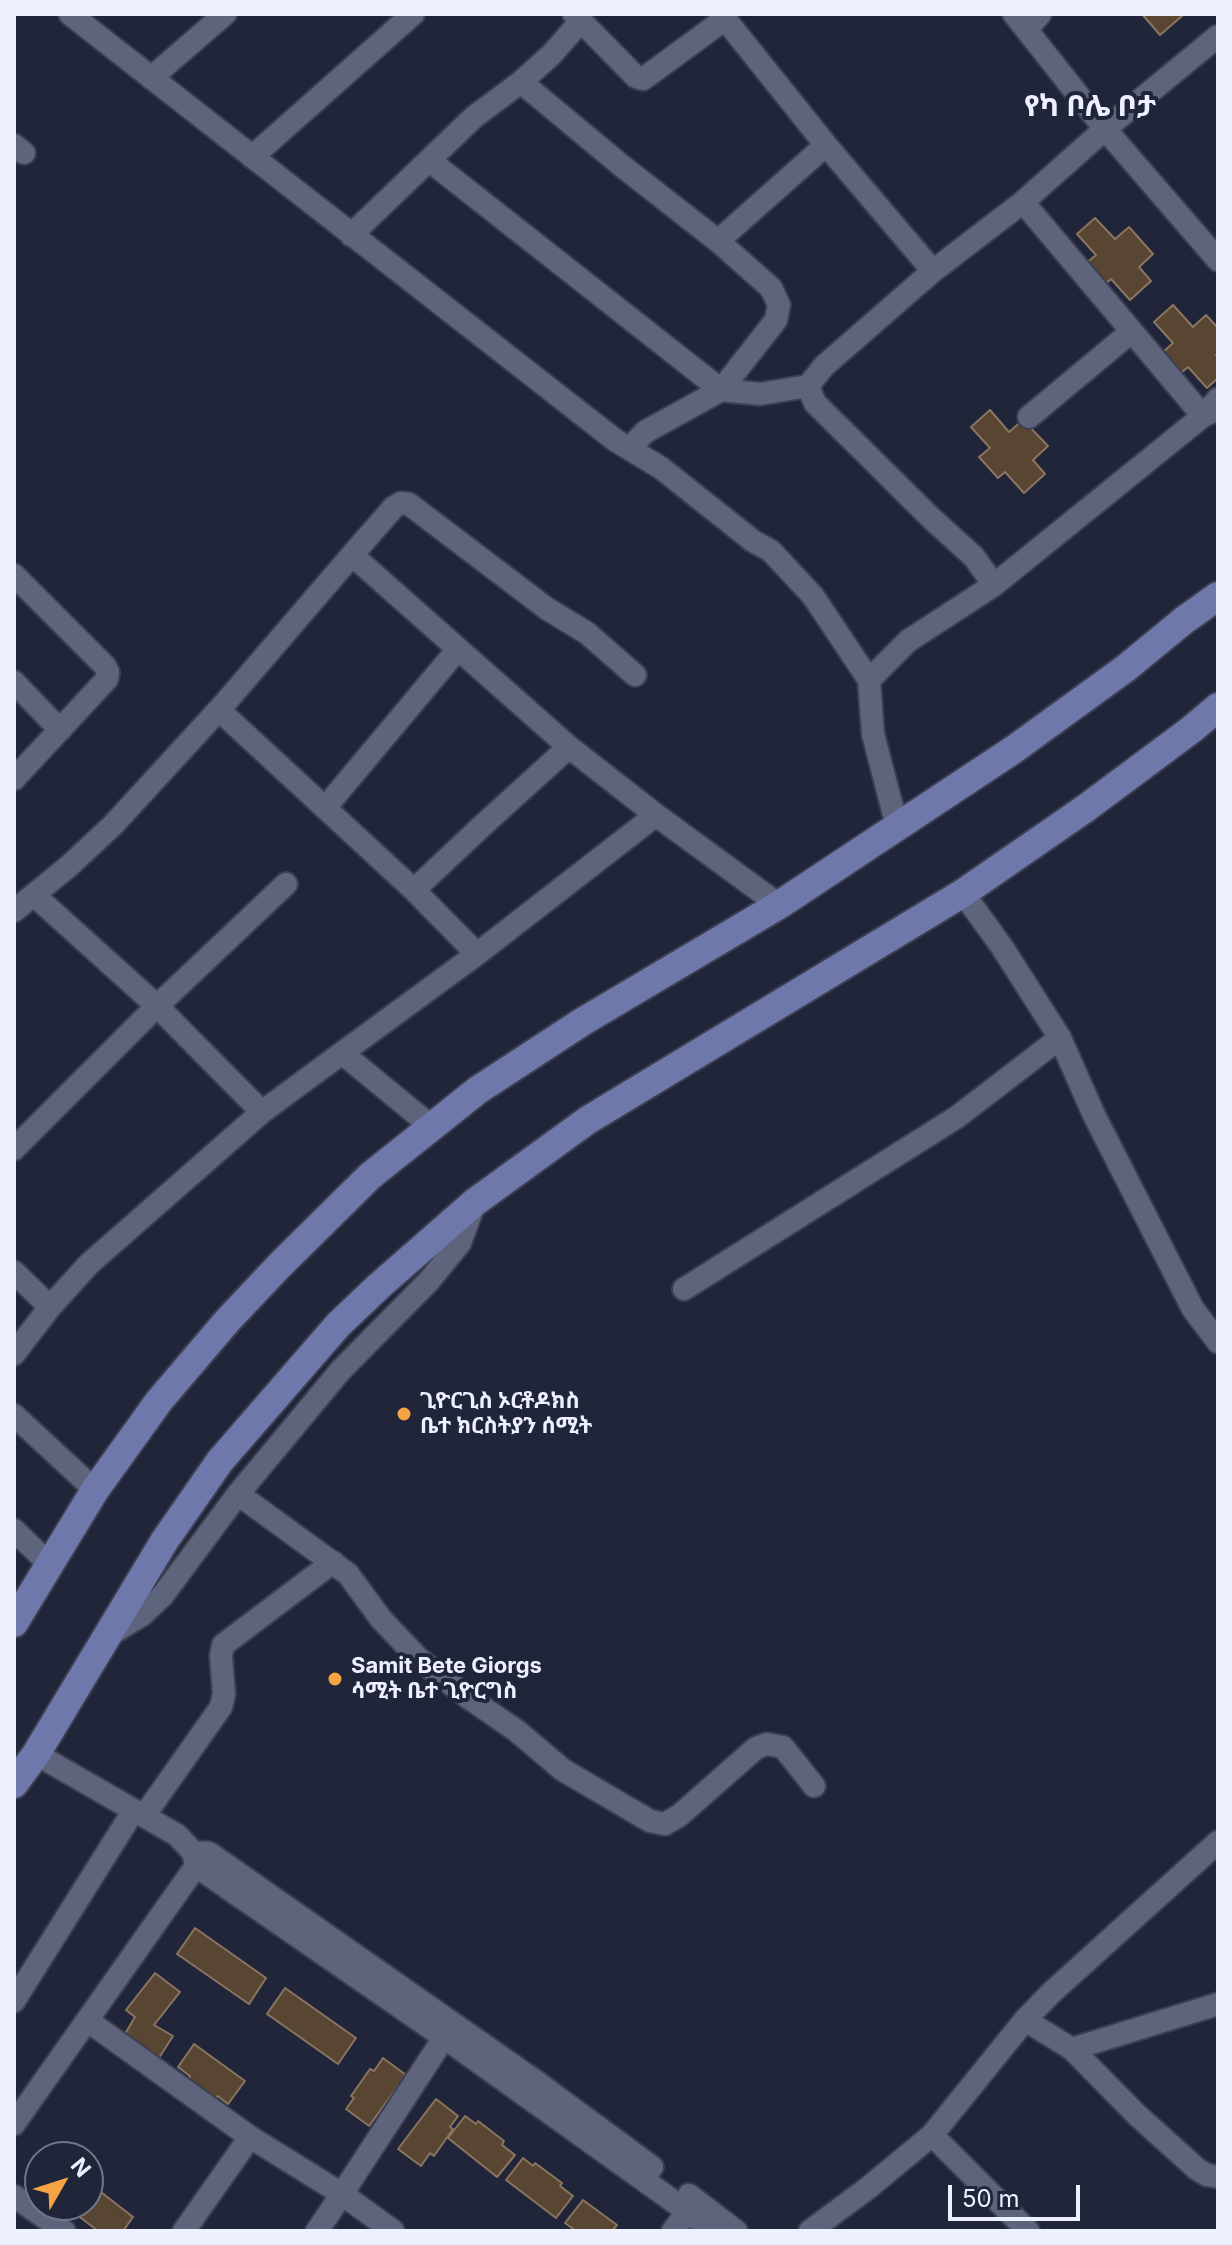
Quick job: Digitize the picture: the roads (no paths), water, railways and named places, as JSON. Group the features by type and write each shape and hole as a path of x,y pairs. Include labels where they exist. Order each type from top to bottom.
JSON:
{"main road":[{"path":"14,1623 95,1490 159,1401 228,1320 370,1176 478,1090 582,1022 779,905 1026,741 1218,596"},
{"path":"14,1784 36,1754 165,1540 220,1461 338,1325 475,1202 588,1120 963,893 1098,799 1218,707"}],"street":[{"path":"70,14 615,440 661,468 753,541 771,551 813,596 869,680 873,734 897,826"},
{"path":"151,78 225,14"},
{"path":"252,157 413,14"},
{"path":"351,235 474,117 551,55 578,18 636,77 643,79 723,16 826,145 933,271"},
{"path":"1027,19 1105,129 1218,260"},
{"path":"430,161 721,390 760,394 808,386 824,366 933,271 1023,202 1105,129 1218,36"},
{"path":"521,82 718,241 771,288 779,305 776,320 721,390 645,432 630,448"},
{"path":"718,241 826,145"},
{"path":"869,680 908,641 994,585 1213,408 1131,332 1023,202"},
{"path":"1029,417 1131,332"},
{"path":"808,386 815,403 974,557 994,585"},
{"path":"14,911 113,825 219,710 394,507 401,503 409,504 534,599 587,633 635,675"},
{"path":"352,555 569,747 779,905"},
{"path":"14,575 108,672 107,679 14,779"},
{"path":"325,808 458,649"},
{"path":"14,682 60,730"},
{"path":"219,710 414,890 477,954"},
{"path":"414,890 569,747"},
{"path":"14,1354 50,1307 89,1264 262,1112 477,954 656,815"},
{"path":"14,1149 157,1006 286,884"},
{"path":"963,893 1060,1038 1094,1115 1193,1309 1218,1342"},
{"path":"34,895 157,1006 262,1112"},
{"path":"684,1289 957,1117 1060,1038"},
{"path":"342,1053 432,1127"},
{"path":"107,1636 142,1615 163,1595 238,1494 341,1370 428,1282 460,1243 475,1202"},
{"path":"14,1272 50,1307"},
{"path":"14,1415 95,1490"},
{"path":"238,1494 348,1574 381,1619 419,1659 517,1731 563,1770 650,1821 665,1824 680,1815 756,1748 767,1744 783,1747 814,1786"},
{"path":"14,1530 50,1565"},
{"path":"14,2001 139,1813 221,1707 224,1694 223,1645 333,1562"},
{"path":"36,1754 177,1835 199,1857 449,2031 691,2206 709,2226 736,2231"},
{"path":"810,2231 932,2135 1025,2020 1051,1993 1218,1842"},
{"path":"14,2124 199,1857"},
{"path":"1072,2049 1218,2004"},
{"path":"1025,2020 1072,2049 1137,2115 1197,2169 1218,2177"},
{"path":"88,2021 250,2137 342,2194 393,2231"},
{"path":"317,2231 449,2031"},
{"path":"932,2135 1028,2231"},
{"path":"184,2231 250,2137"},
{"path":"14,2196 64,2231"},
{"path":"673,2231 691,2206"}],"place":[{"name":"ጊዮርጊስ ኦርቶዶክስ ቤተ ክርስትያን ሰሚት","path":"404,1414"},
{"name":"Samit Bete Giorgs ሳሚት ቤተ ጊዮርግስ","path":"335,1679"}],"district":[{"name":"የካ ቦሌ ቦታ","path":"1090,107"}]}
